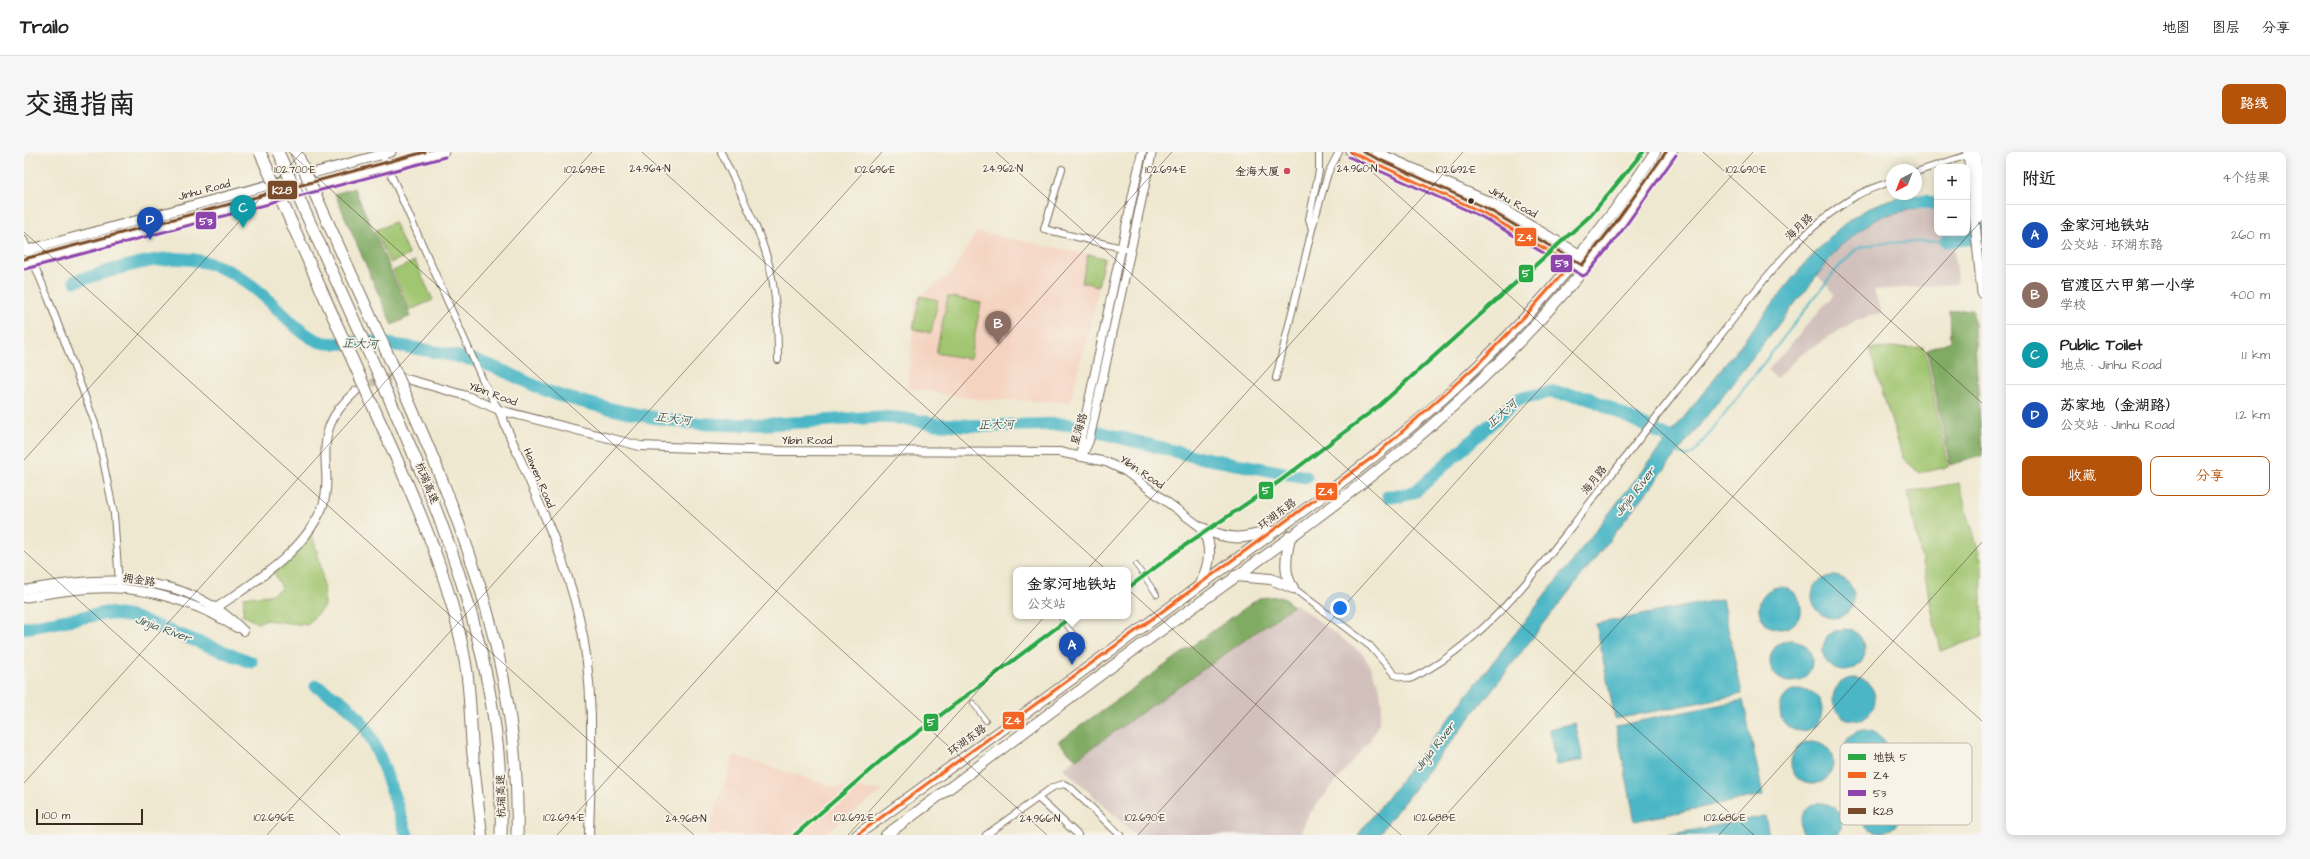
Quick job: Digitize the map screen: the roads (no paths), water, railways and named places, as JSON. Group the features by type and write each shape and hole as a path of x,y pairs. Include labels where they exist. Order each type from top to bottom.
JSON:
{"highway":[{"path":"260,152 385,433 426,532 457,625 468,677 473,755"},
{"name":"杭瑞高速","path":"278,152 422,471 461,575 481,644 493,703 501,776 501,835"},
{"name":"杭瑞高速","path":"296,152 437,465 476,570 496,640 509,701 516,756 517,835"}],"main road":[{"path":"28,263 444,152"},
{"path":"1351,152 1484,213 1583,271"},
{"name":"Jinhu Road","path":"1376,152 1490,202 1591,261"},
{"name":"环湖东路","path":"858,835 1281,527 1377,454 1423,416 1485,358 1544,296 1610,216 1656,152"},
{"path":"886,835 1047,713 1290,536 1386,464 1433,425 1496,366 1556,303 1645,192 1672,152"},
{"name":"Jinhu Road","path":"26,250 385,153"},
{"path":"1972,153 1982,293"},
{"path":"1976,202 1982,218"},
{"path":"1202,528 1222,537 1236,538 1258,534 1281,527"},
{"path":"1200,586 1206,574 1209,553 1207,536 1202,528"},
{"path":"1290,536 1286,561 1287,579 1293,588"},
{"path":"1235,576 1271,579 1293,588"},
{"path":"473,755 482,835"}],"street":[{"path":"721,152 748,212 770,268 778,321 778,360"},
{"name":"星海路","path":"1089,420 1120,248 1142,152"},
{"name":"星海路","path":"1082,456 1089,420 1152,152"},
{"path":"1312,229 1309,219 1319,171 1319,152"},
{"path":"1276,378 1312,229 1328,173 1339,152"},
{"name":"Haiwen Road","path":"385,153 387,166 484,383 499,410 557,548 579,618 591,704 589,835"},
{"path":"1922,170 1972,153"},
{"path":"1062,169 1044,229 1120,248 1130,249"},
{"name":"海月路","path":"1293,588 1370,646 1395,675 1410,679 1445,658 1475,634 1516,595 1538,570 1633,446 1782,259 1804,235 1822,220 1858,195 1886,183"},
{"path":"24,240 28,263 49,300 96,426 114,514 119,583"},
{"name":"Yibin Road","path":"400,377 467,396 499,410 640,446 660,448 1059,452 1082,456 1106,462 1124,471 1202,528"},
{"path":"214,610 266,574 287,556 314,523 326,495 324,454 325,438 329,425 337,410 356,391"},
{"path":"1136,565 1157,595"},
{"path":"24,590 92,580 119,583 146,582 169,588 214,610 244,631"},
{"name":"拥金路","path":"24,598 119,583"},
{"path":"1062,619 1084,649"},
{"path":"974,703 986,721"},
{"path":"986,835 1053,787 1064,784 1071,788 1120,835"},
{"path":"1038,798 1078,835"}],"water":[{"path":"1922,196 1930,198 1926,206 1882,216 1870,223 1840,246 1378,835 1358,835 1795,275 1833,234 1858,214 1888,200 1922,200"},
{"path":"1833,576 1848,582 1854,597 1848,612 1833,618 1818,612 1812,597 1818,582"},
{"path":"1780,587 1795,593 1801,608 1795,623 1780,629 1765,623 1759,608 1765,593"},
{"path":"1722,599 1742,694 1615,719 1596,624"},
{"path":"1844,629 1859,635 1865,650 1859,665 1844,671 1829,665 1823,650 1829,635"},
{"path":"1791,640 1806,646 1812,661 1806,676 1791,682 1776,676 1770,661 1776,646"},
{"path":"1854,678 1869,684 1875,699 1869,714 1854,720 1839,714 1833,699 1839,684"},
{"path":"1801,689 1816,695 1822,710 1816,725 1801,731 1786,725 1780,710 1786,695"},
{"path":"1743,700 1763,795 1635,821 1616,726"},
{"path":"1575,723 1583,760 1556,765 1549,729"},
{"path":"1865,730 1880,736 1884,743 1846,743 1850,736"},
{"path":"1812,742 1827,748 1833,763 1827,778 1812,784 1797,778 1791,763 1797,748"},
{"path":"1823,803 1834,808 1838,812 1841,829 1838,835 1804,835 1801,825 1802,816 1812,805"},
{"path":"1765,816 1769,835 1669,835"},
{"path":"1896,825 1888,830 1880,832 1865,826"}],"waterway":[{"name":"Jinjia River","path":"1911,202 1926,201 1934,204"},
{"name":"Jinjia River","path":"1970,223 1982,231"},
{"name":"Jinjia River","path":"1946,241 1982,238"},
{"path":"1676,452 1687,457 1694,453 1836,270 1854,251 1861,247 1879,243 1946,241"},
{"name":"正大河","path":"75,281 127,266 151,261 174,259 196,260 218,266 241,278 265,297 299,329 313,339 321,342 332,344 362,342 380,343 420,349 473,360 497,368 532,385 568,398 653,418 688,423 728,425 771,424 880,417 909,419 936,424 982,426 1067,424 1193,456 1306,477"},
{"name":"正大河","path":"1388,496 1401,496 1416,491 1518,399 1549,392 1587,397 1676,441"},
{"name":"Jinjia River","path":"24,628 106,613 133,617 251,662"},
{"name":"Jinjia River","path":"316,686 347,706 356,715 372,739 407,835"}],"tunnel":[{"path":"360,388 383,378 400,377"}],"metro line":[{"name":"5","path":"1131,586 1184,546 1280,481 1380,405 1591,215 1643,152"},
{"name":"5","path":"795,835 885,757 1068,619"}],"place":[{"name":"金海大厦","path":"1287,171"},
{"name":"Public Toilet","path":"243,228"},
{"name":"苏家地（金湖路）","path":"150,240"},
{"name":"官渡区六甲第一小学","path":"998,344"},
{"name":"金家河地铁站","path":"1072,665"}]}
